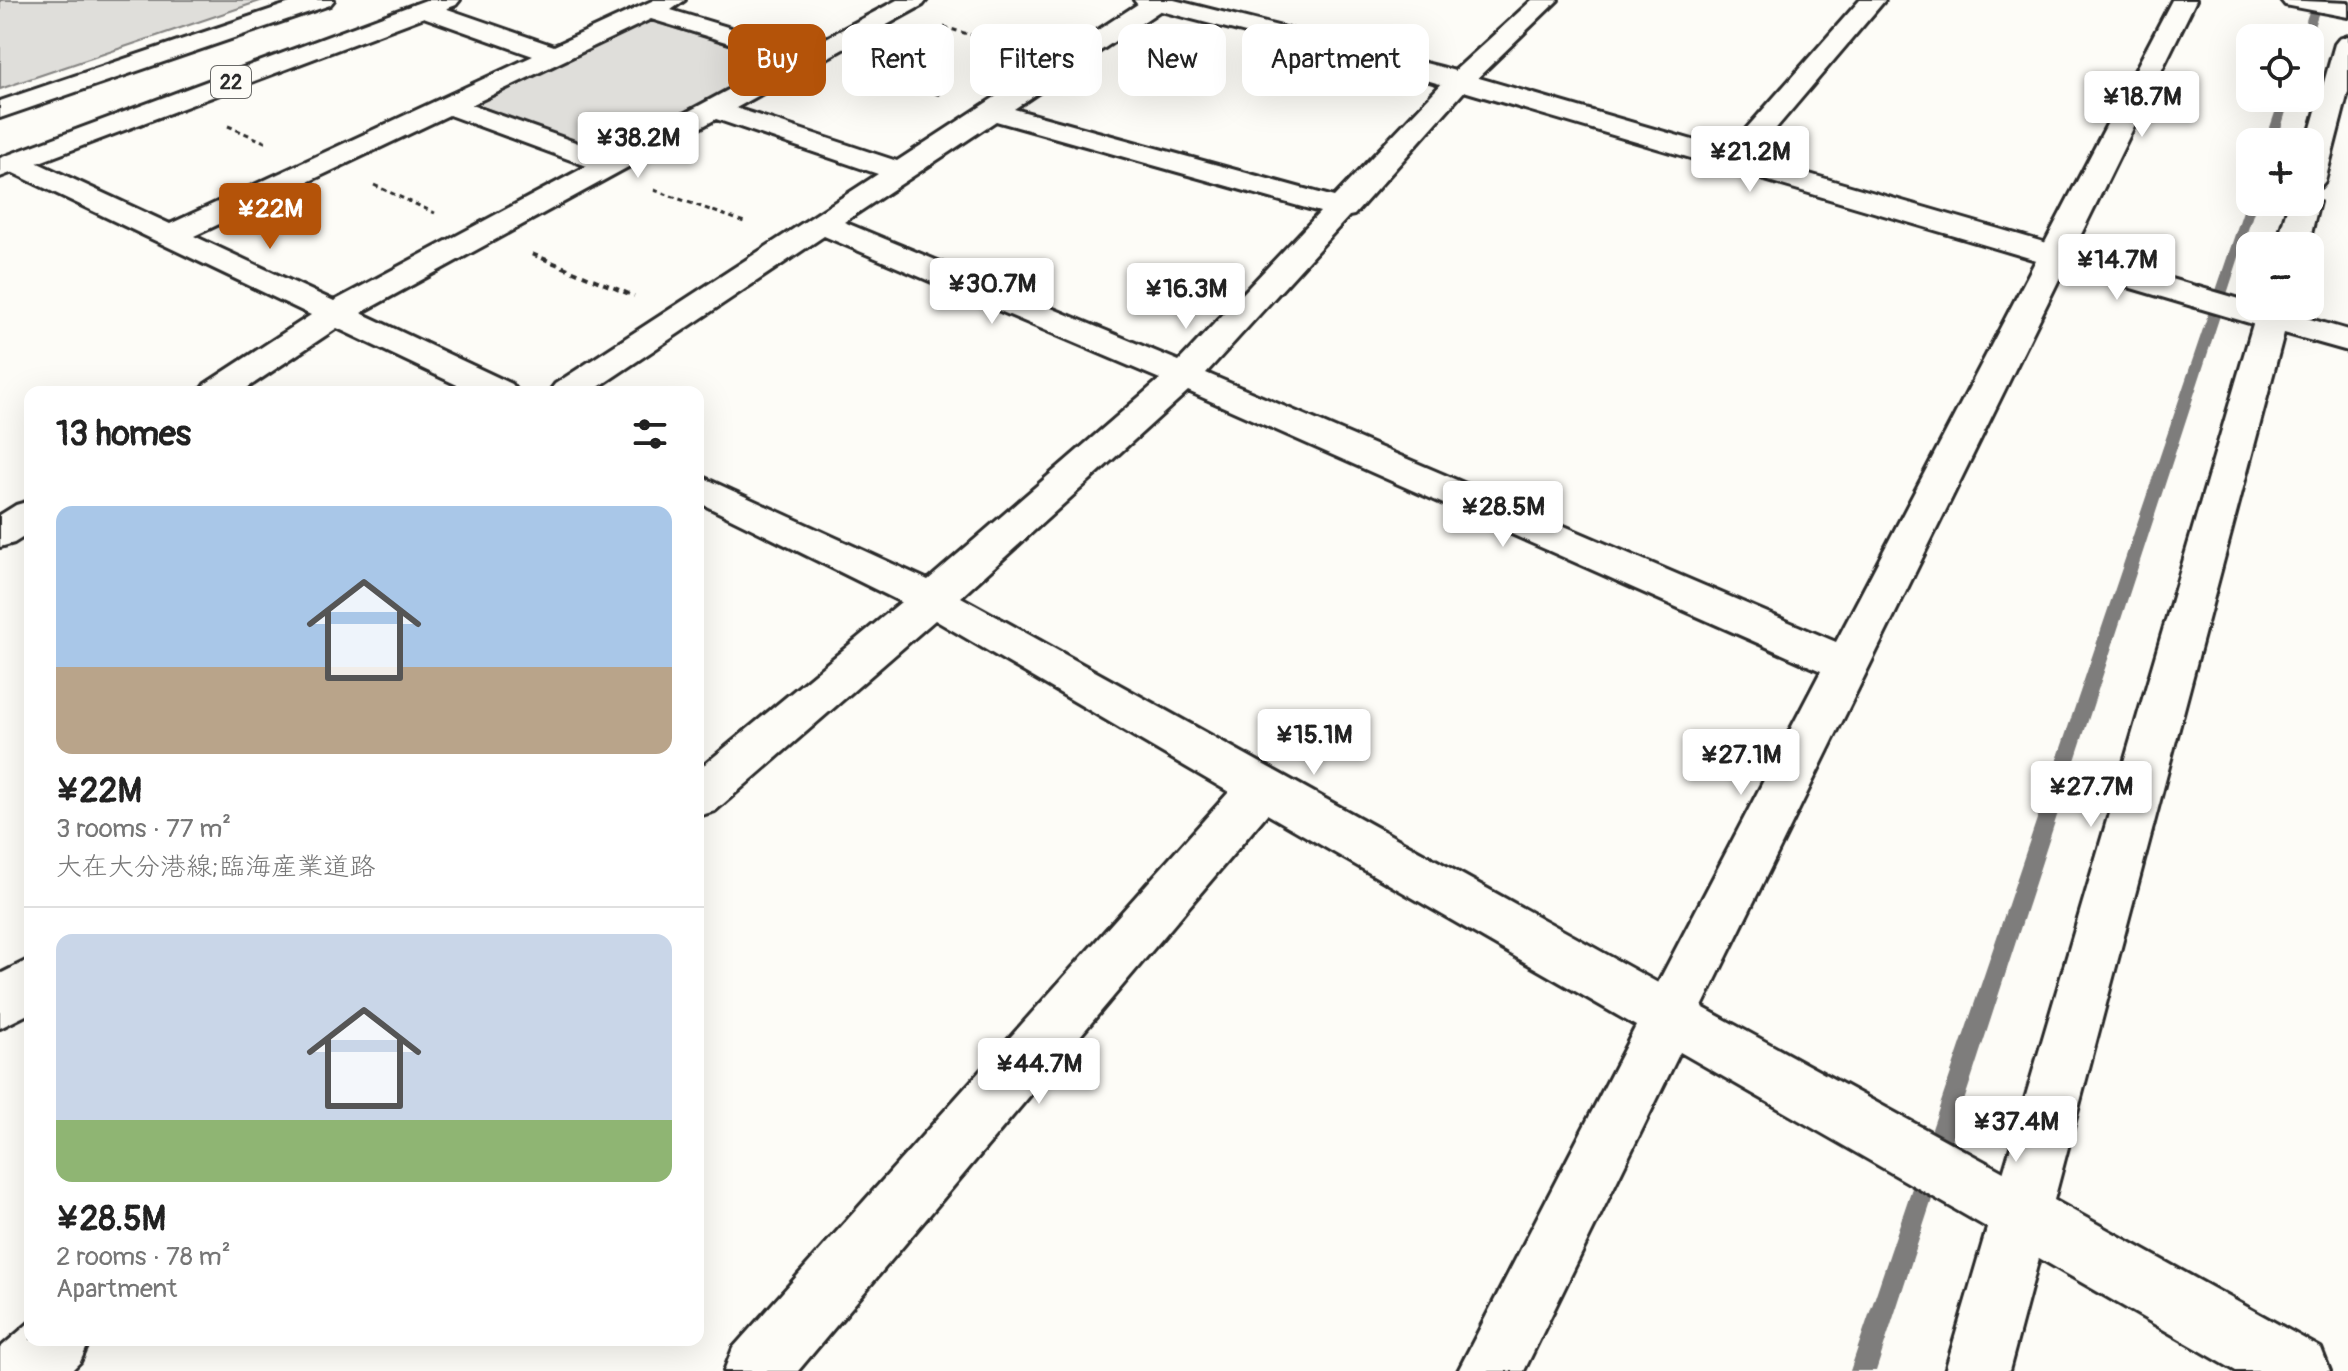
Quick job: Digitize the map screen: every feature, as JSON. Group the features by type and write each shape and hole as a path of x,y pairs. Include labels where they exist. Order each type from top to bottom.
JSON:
{"street":[{"name":"22","path":"0,110 322,0"},
{"path":"704,792 932,599 1184,376 1343,209 1459,81 1546,0"},
{"path":"1733,161 1873,0"},
{"path":"1490,1371 2184,0"},
{"path":"2294,0 2346,9"},
{"path":"1102,36 1151,1 1459,81 2236,306"},
{"name":"22","path":"5,162 436,5"},
{"path":"436,5 555,55"},
{"path":"172,235 661,6 728,30"},
{"path":"826,49 904,6"},
{"path":"2324,131 2348,44"},
{"path":"226,386 337,313 738,96"},
{"path":"576,386 1015,96"},
{"path":"448,106 606,168"},
{"path":"714,109 901,172"},
{"path":"992,111 1343,209"},
{"path":"5,162 172,235 488,386"},
{"path":"809,232 1184,376 1848,665"},
{"path":"1977,1371 1996,1200 2261,320"},
{"path":"2286,320 2348,341"},
{"path":"707,501 932,599 1261,788 2298,1371"},
{"path":"0,534 24,518"},
{"path":"756,1371 1261,788"},
{"path":"0,1004 24,987"},
{"path":"22,1371 51,1346"}],"path":[{"path":"904,6 970,29"},
{"path":"826,63 992,111"},
{"path":"224,124 683,316"},
{"path":"606,168 809,232"}],"shaded area":[{"path":"0,0 263,0 0,89"},
{"path":"650,21 728,44 728,93 623,150 603,153 477,105 477,97 636,23"}],"waterway":[{"path":"2310,24 2318,0"},
{"path":"2275,128 2281,112"},
{"path":"1863,1371 2246,216"}]}
